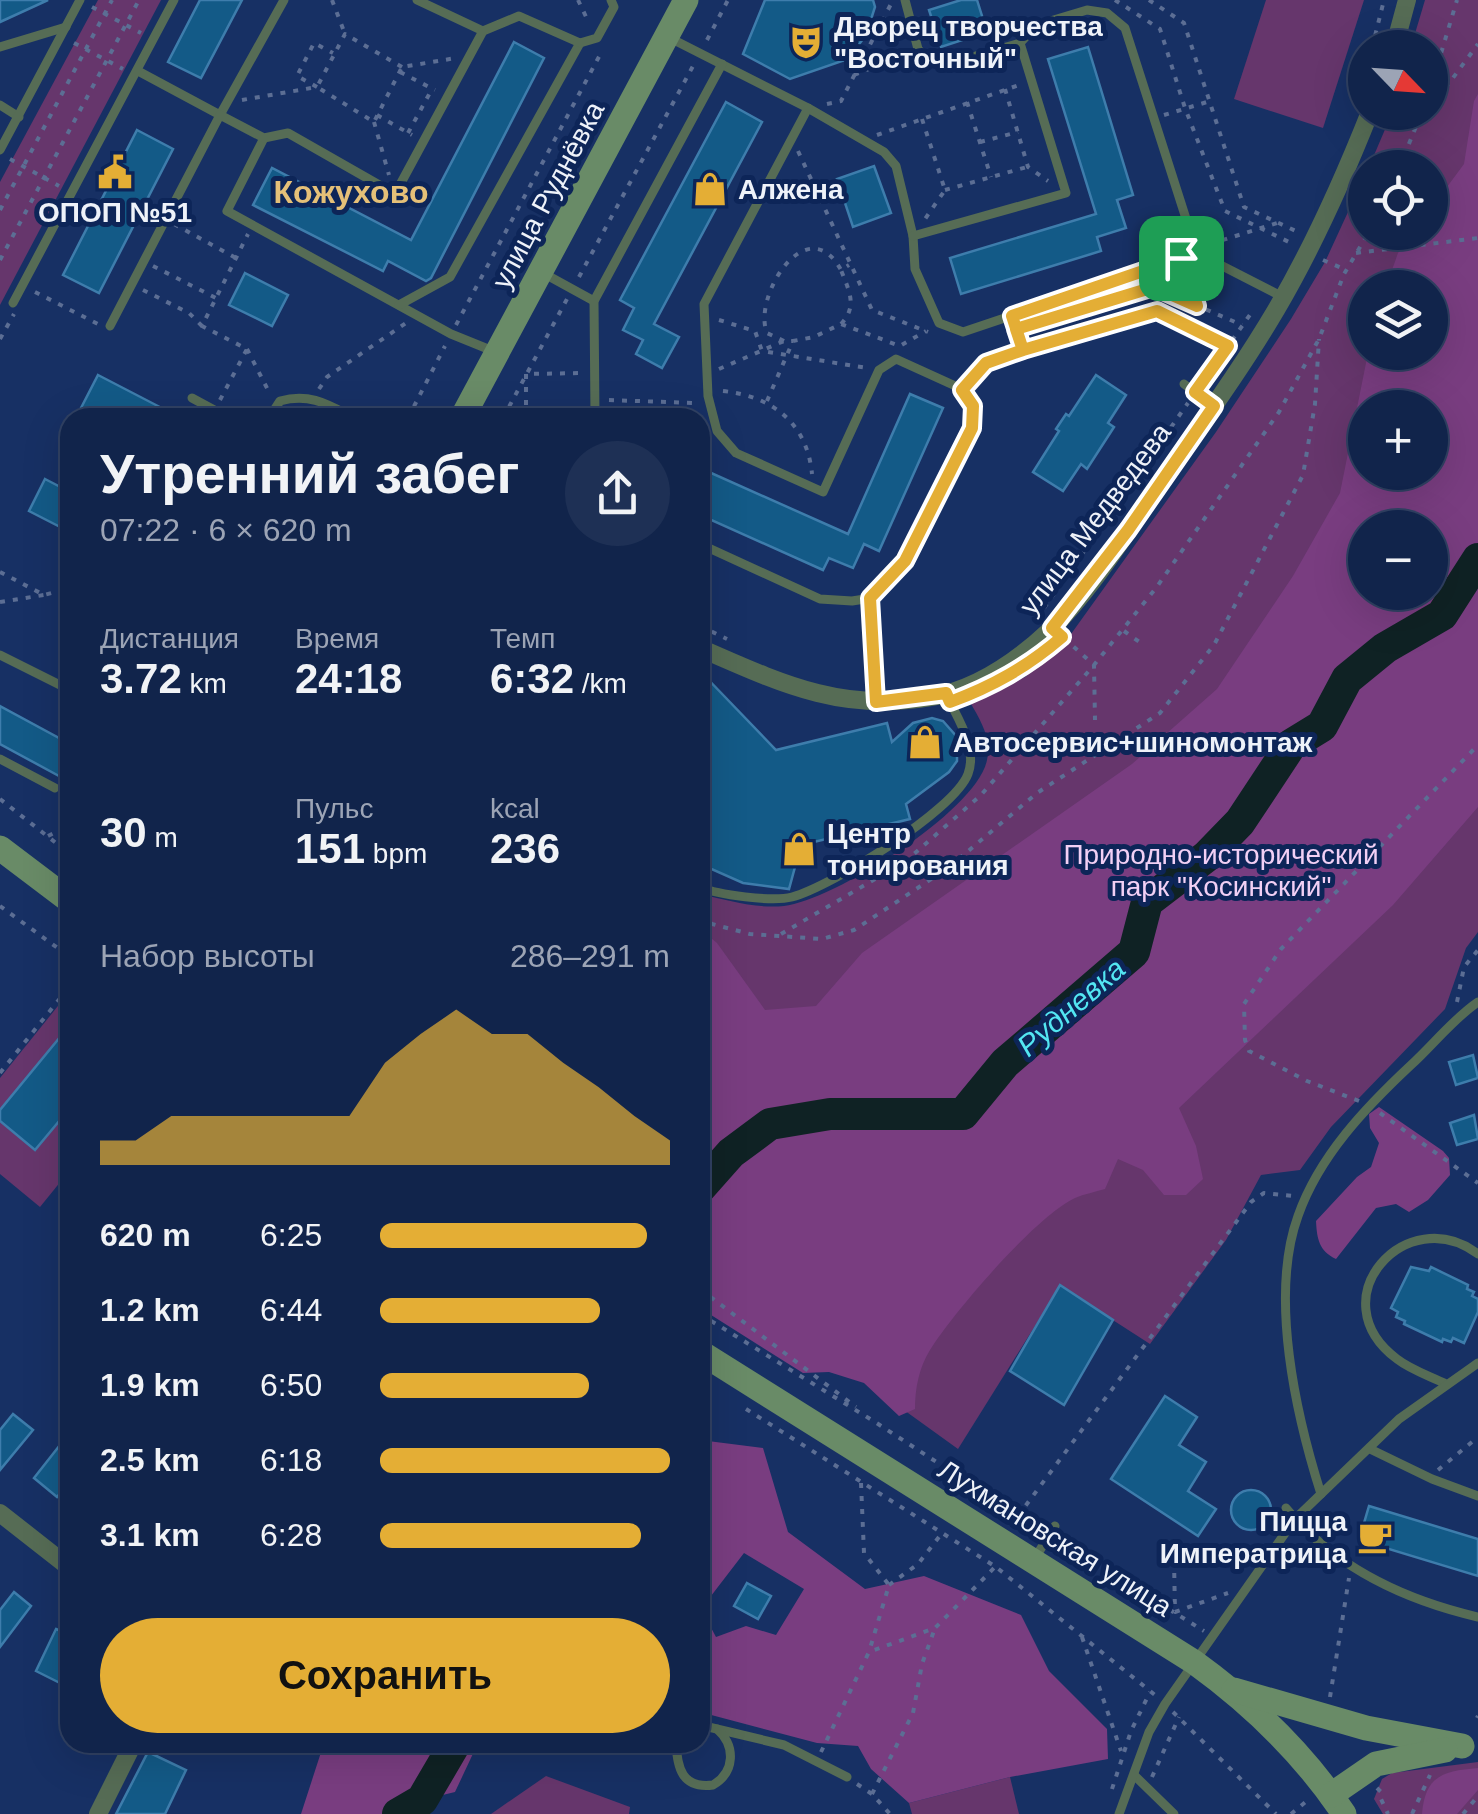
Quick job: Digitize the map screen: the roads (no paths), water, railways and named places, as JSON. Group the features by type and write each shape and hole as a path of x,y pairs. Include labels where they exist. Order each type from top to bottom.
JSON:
{"street":[{"name":"улица Руднёвка","path":"467,408 686,0"},
{"path":"1399,30 1407,0"},
{"name":"улица Медведева","path":"710,652 828,698 876,702 946,693 1003,669 1052,628 1128,530 1214,406 1275,293 1335,196 1356,130"},
{"path":"0,848 60,893"},
{"name":"Лухмановская улица","path":"710,1358 1233,1690 1297,1753 1328,1803"},
{"path":"0,1513 60,1560"},
{"path":"1233,1690 1366,1728 1470,1746"},
{"path":"1328,1803 1376,1764 1470,1746"},
{"path":"98,1814 128,1753"}],"lane":[{"path":"12,303 174,0"},
{"path":"110,326 284,0"},
{"path":"417,0 483,31"},
{"path":"137,74 264,138 288,132 395,194 483,31 519,16 580,43 597,38 614,7 611,0"},
{"path":"905,0 918,50 930,62 945,65 1020,43 1037,25 1087,10 1108,13 1125,28 1196,251 1275,293"},
{"path":"0,152 80,1"},
{"path":"0,46 64,31"},
{"path":"667,37 808,108 884,152 896,166 913,236 916,270 939,324 963,332 1196,251"},
{"path":"399,305 450,277 580,43"},
{"path":"913,236 1066,194 1020,43"},
{"path":"595,408 594,300 722,64"},
{"path":"0,105 19,116"},
{"path":"710,548 820,598 870,598 905,561 972,428 973,406 962,390 896,359 880,370 823,492 736,453 717,431 708,390 704,304 808,108"},
{"path":"264,138 227,211 451,334 497,353"},
{"path":"541,272 594,300"},
{"path":"1184,384 1214,406"},
{"path":"275,408 280,401 300,396 313,397 334,408"},
{"path":"192,398 211,408"},
{"path":"870,598 876,702"},
{"path":"0,655 60,685"},
{"path":"710,891 791,897 882,853 953,796 968,773 970,746 946,693"},
{"path":"0,759 55,788"},
{"path":"1321,1494 1310,1459 1286,1322 1289,1256 1297,1217 1368,1104 1478,1002"},
{"path":"1446,1384 1397,1359 1376,1339 1366,1316 1367,1280 1385,1257 1409,1243 1446,1238 1465,1244 1478,1254"},
{"path":"1119,1814 1149,1732 1165,1704 1295,1519 1399,1419 1478,1362"},
{"path":"1370,1449 1478,1496"},
{"path":"1286,1508 1350,1568 1433,1606 1478,1617"},
{"path":"1033,1560 1055,1526"},
{"path":"710,1727 784,1745 848,1777"},
{"path":"676,1753 676,1763 686,1780 694,1785 712,1785 727,1773 731,1764 727,1740 716,1728"},
{"path":"1134,1775 1174,1814"}],"waterway":[{"name":"Рудневка","path":"710,1177 731,1153 770,1124 830,1114 963,1114 1005,1063 1134,952 1147,902 1207,856 1240,822 1291,745 1322,726 1347,679 1385,648 1442,615 1478,559"},
{"name":"Рудневка","path":"398,1814 422,1800 450,1753"}],"place":[{"name":"Дворец творчества \"Восточный\"","path":"806,42"},
{"name":"ОПОП №51","path":"115,172"},
{"name":"Алжена","path":"710,189"},
{"name":"Автосервис+шиномонтаж","path":"925,742"},
{"name":"Центр тонирования","path":"799,849"},
{"name":"Пицца Императрица","path":"1375,1537"}],"district":[{"name":"Кожухово","path":"351,192"}],"park label":[{"name":"Природно-исторический парк \"Косинский\"","path":"1221,870"}]}
